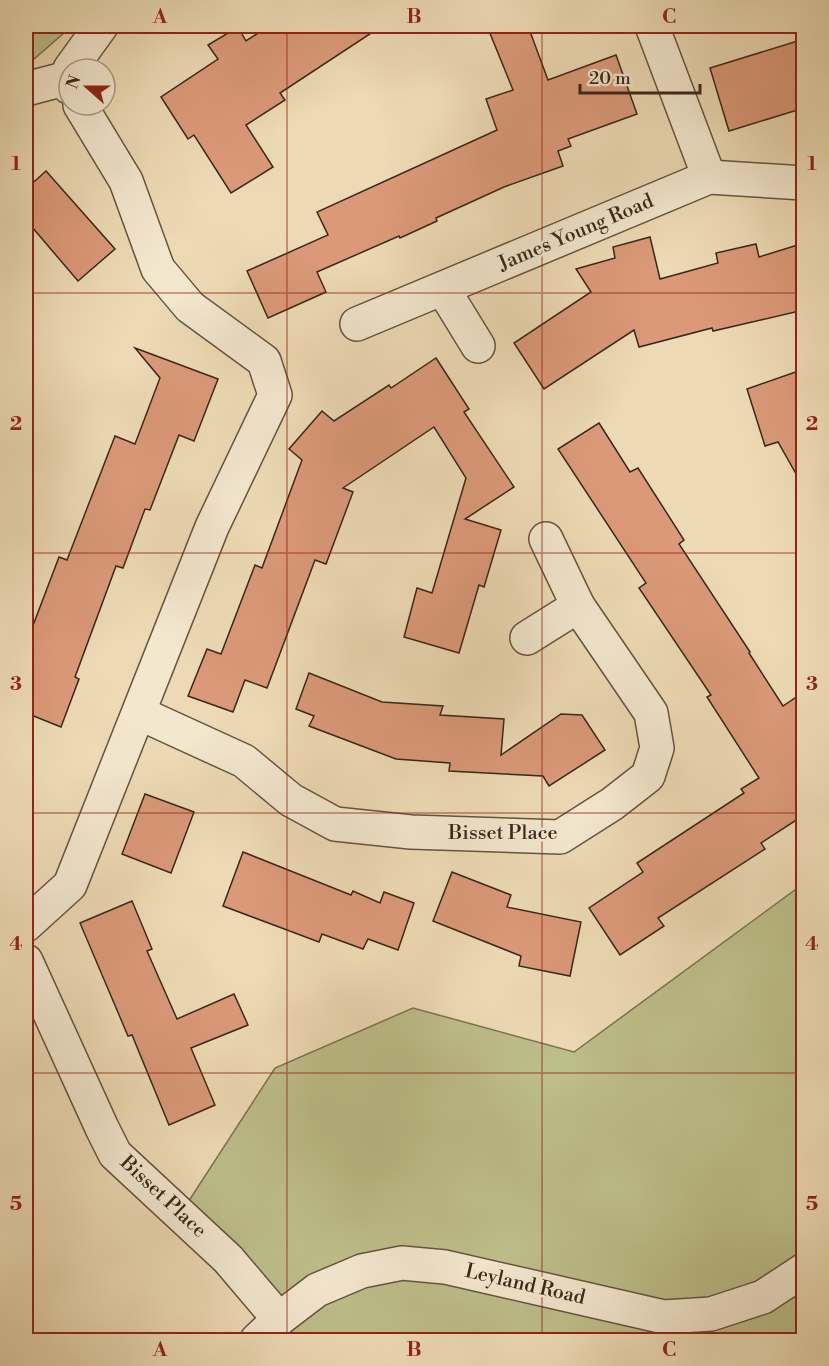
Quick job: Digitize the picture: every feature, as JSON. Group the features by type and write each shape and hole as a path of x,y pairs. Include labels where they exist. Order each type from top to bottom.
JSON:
{"street":[{"path":"84,57 102,26"},
{"path":"652,26 710,177"},
{"path":"26,89 57,84"},
{"path":"26,925 70,885 212,527 274,395 264,361 190,307 158,269 126,181 90,117"},
{"name":"James Young Road","path":"357,324 710,177 804,183"},
{"path":"442,289 478,346"},
{"name":"Bisset Place","path":"139,713 244,761 291,800 335,824 411,832 560,837 612,804 648,776 657,748 651,713 578,606 546,539"},
{"path":"527,638 578,606"},
{"name":"Bisset Place","path":"26,961 115,1154 228,1259 268,1330"},
{"name":"Leyland Road","path":"268,1330 317,1290 362,1271 402,1263 445,1266 664,1317 711,1314 763,1297 804,1270"}],"green space":[{"path":"26,26 72,26 26,66"},
{"path":"803,884 803,1340 257,1340 279,1319 181,1213 275,1068 413,1008 574,1052"}],"building":[{"path":"269,26 382,26 280,93 285,100 246,125 273,167 231,193 194,135 188,139 161,97 218,59 208,45 238,27 246,41"},
{"path":"487,26 528,26 548,80 616,55 637,114 568,139 571,146 558,151 563,166 504,187 436,218 437,221 400,238 399,236 317,272 326,292 268,318 247,271 328,235 317,212 497,130 486,99 513,90"},
{"path":"804,39 804,108 729,131 710,68"},
{"path":"46,171 115,249 78,281 26,220 26,189"},
{"path":"650,237 660,279 718,263 716,253 756,244 759,257 804,243 804,310 713,331 712,328 639,347 634,330 544,389 514,343 591,292 576,269 615,258 613,247"},
{"path":"135,348 218,379 194,441 179,435 150,510 145,509 123,568 116,566 75,677 79,679 61,727 26,713 26,644 59,557 67,560 115,436 135,444 160,378"},
{"path":"436,358 469,409 464,412 514,487 465,519 501,530 484,587 479,585 459,653 404,637 417,588 432,593 466,478 434,427 343,488 353,492 326,564 315,560 267,688 245,680 233,712 188,696 207,649 221,654 255,565 262,568 302,460 289,449 322,411 334,421 389,385 391,388"},
{"path":"804,369 804,488 778,442 765,446 747,389"},
{"path":"599,423 630,472 638,468 684,540 679,544 783,706 804,692 804,815 761,843 765,849 658,918 664,926 620,955 589,908 643,872 637,863 744,793 741,789 759,778 707,697 711,695 639,588 646,583 558,449"},
{"path":"309,673 382,702 443,706 440,715 504,719 501,755 561,714 582,715 605,750 549,786 543,776 449,771 450,763 396,759 309,726 314,716 296,709"},
{"path":"145,794 194,812 171,873 122,854"},
{"path":"243,852 351,895 353,891 380,903 384,892 414,903 398,950 368,939 363,949 322,934 319,942 223,906"},
{"path":"452,872 511,895 507,907 581,922 570,976 519,966 521,956 433,921"},
{"path":"132,901 152,949 147,951 177,1019 234,994 248,1025 191,1048 215,1105 169,1125 132,1035 128,1036 80,923"}]}
